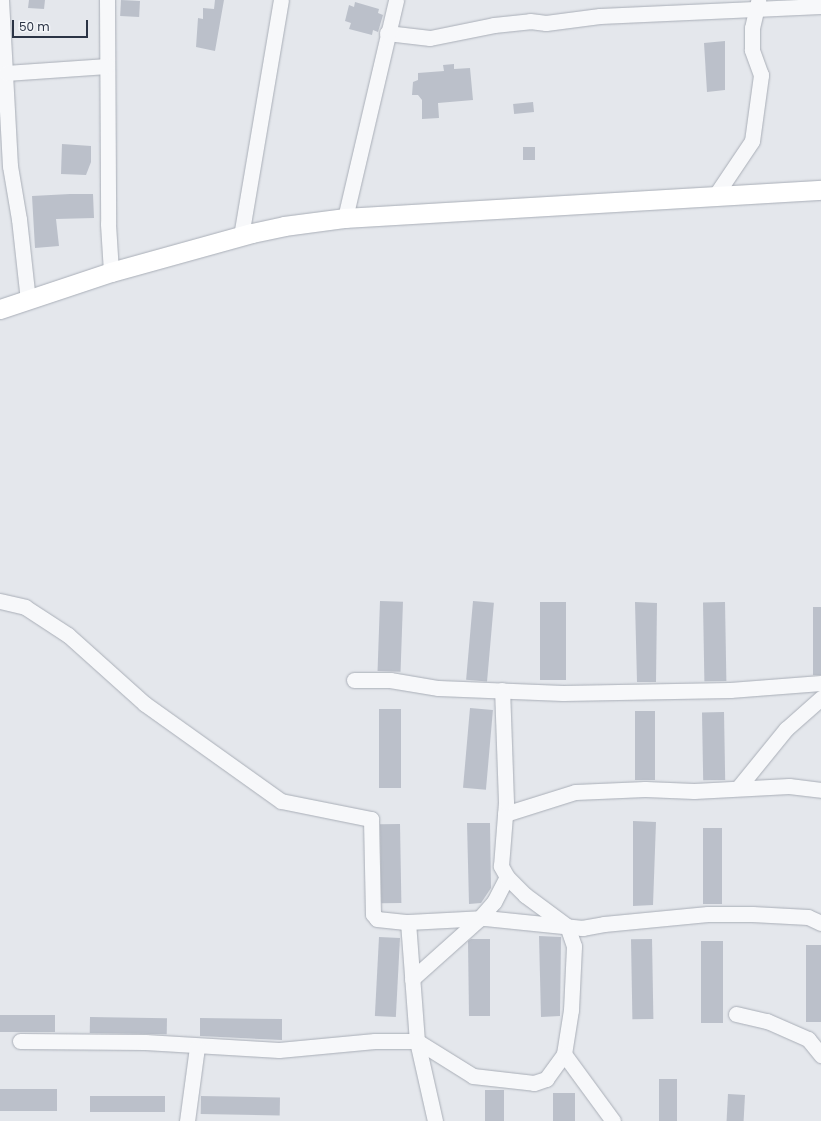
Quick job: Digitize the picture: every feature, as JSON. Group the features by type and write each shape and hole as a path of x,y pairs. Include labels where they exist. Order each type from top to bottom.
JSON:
{"main road":[{"path":"0,309 28,301 111,272 241,236 345,218 821,190"}],"street":[{"path":"1,0 10,166 19,219 28,301"},
{"path":"107,0 108,224 111,272"},
{"path":"241,236 281,0"},
{"path":"345,218 387,33 396,0"},
{"path":"387,33 430,38 494,25 530,21 546,23 600,16 758,5 821,6"},
{"path":"715,196 752,141 761,75 752,50 752,28 758,5"},
{"path":"6,73 108,66"},
{"path":"0,601 25,607 68,635 145,704 281,801 371,818 373,914 377,919 408,922 479,918 582,928 604,924 722,914 808,917 821,923"},
{"path":"354,680 390,680 438,688 563,693 730,690 821,684"},
{"path":"20,1041 145,1042 196,1047 278,1050 375,1040 417,1041 473,1076 534,1083 546,1079 564,1054 571,1010 574,946 567,926 507,877 501,866 505,814 505,737 502,690"},
{"path":"738,788 786,730 821,698"},
{"path":"505,814 575,792 789,786 821,790"},
{"path":"412,979 479,918 494,902 507,877"},
{"path":"408,922 417,1041 435,1121"},
{"path":"736,1014 767,1021 808,1039 821,1055"},
{"path":"187,1121 196,1047"},
{"path":"564,1054 613,1121"}],"building":[{"path":"29,0 45,0 44,9 28,8"},
{"path":"121,0 140,1 139,17 120,16"},
{"path":"215,0 224,0 215,51 196,47 198,18 203,19 203,8 214,9"},
{"path":"355,2 379,9 378,13 383,15 378,32 373,30 372,35 349,29 351,23 345,21 349,5 354,7"},
{"path":"725,41 725,90 707,92 704,43"},
{"path":"454,64 454,69 470,68 473,100 438,103 439,118 422,119 422,100 418,95 412,95 413,82 418,80 418,73 444,71 443,65"},
{"path":"533,102 534,112 514,114 513,104"},
{"path":"62,144 91,146 91,162 86,175 61,174"},
{"path":"523,147 535,147 535,160 523,160"},
{"path":"93,194 94,218 56,219 59,246 35,248 32,196"},
{"path":"380,601 403,602 401,672 378,671"},
{"path":"473,601 494,603 487,682 466,680"},
{"path":"540,602 566,602 566,680 540,680"},
{"path":"635,602 657,603 656,682 637,682"},
{"path":"703,602 725,602 726,681 704,681"},
{"path":"813,607 821,607 821,675 813,675"},
{"path":"470,708 493,710 486,790 463,788"},
{"path":"379,709 401,709 401,788 379,788"},
{"path":"635,711 655,711 655,780 635,780"},
{"path":"702,712 724,712 725,780 703,780"},
{"path":"633,821 656,822 653,905 633,906"},
{"path":"467,823 490,823 491,888 481,903 469,904"},
{"path":"380,824 400,824 401,903 381,903"},
{"path":"703,828 722,828 722,904 703,904"},
{"path":"539,936 561,937 560,1016 541,1017"},
{"path":"379,937 400,938 396,1017 375,1016"},
{"path":"471,939 490,939 490,1016 469,1016 468,941"},
{"path":"631,939 652,939 653,1019 632,1019"},
{"path":"701,941 723,941 723,1023 701,1023"},
{"path":"806,945 821,945 821,1022 806,1022"},
{"path":"0,1015 55,1015 55,1032 0,1032"},
{"path":"90,1017 167,1018 167,1034 90,1033"},
{"path":"200,1018 282,1019 282,1040 200,1036"},
{"path":"659,1079 677,1079 677,1121 659,1121"},
{"path":"0,1089 57,1089 57,1111 0,1111"},
{"path":"485,1090 504,1090 504,1121 485,1121"},
{"path":"553,1093 575,1093 575,1121 553,1121"},
{"path":"728,1094 745,1095 744,1121 727,1121"},
{"path":"90,1096 165,1096 165,1112 90,1112"},
{"path":"201,1096 280,1097 280,1115 201,1114"}]}
